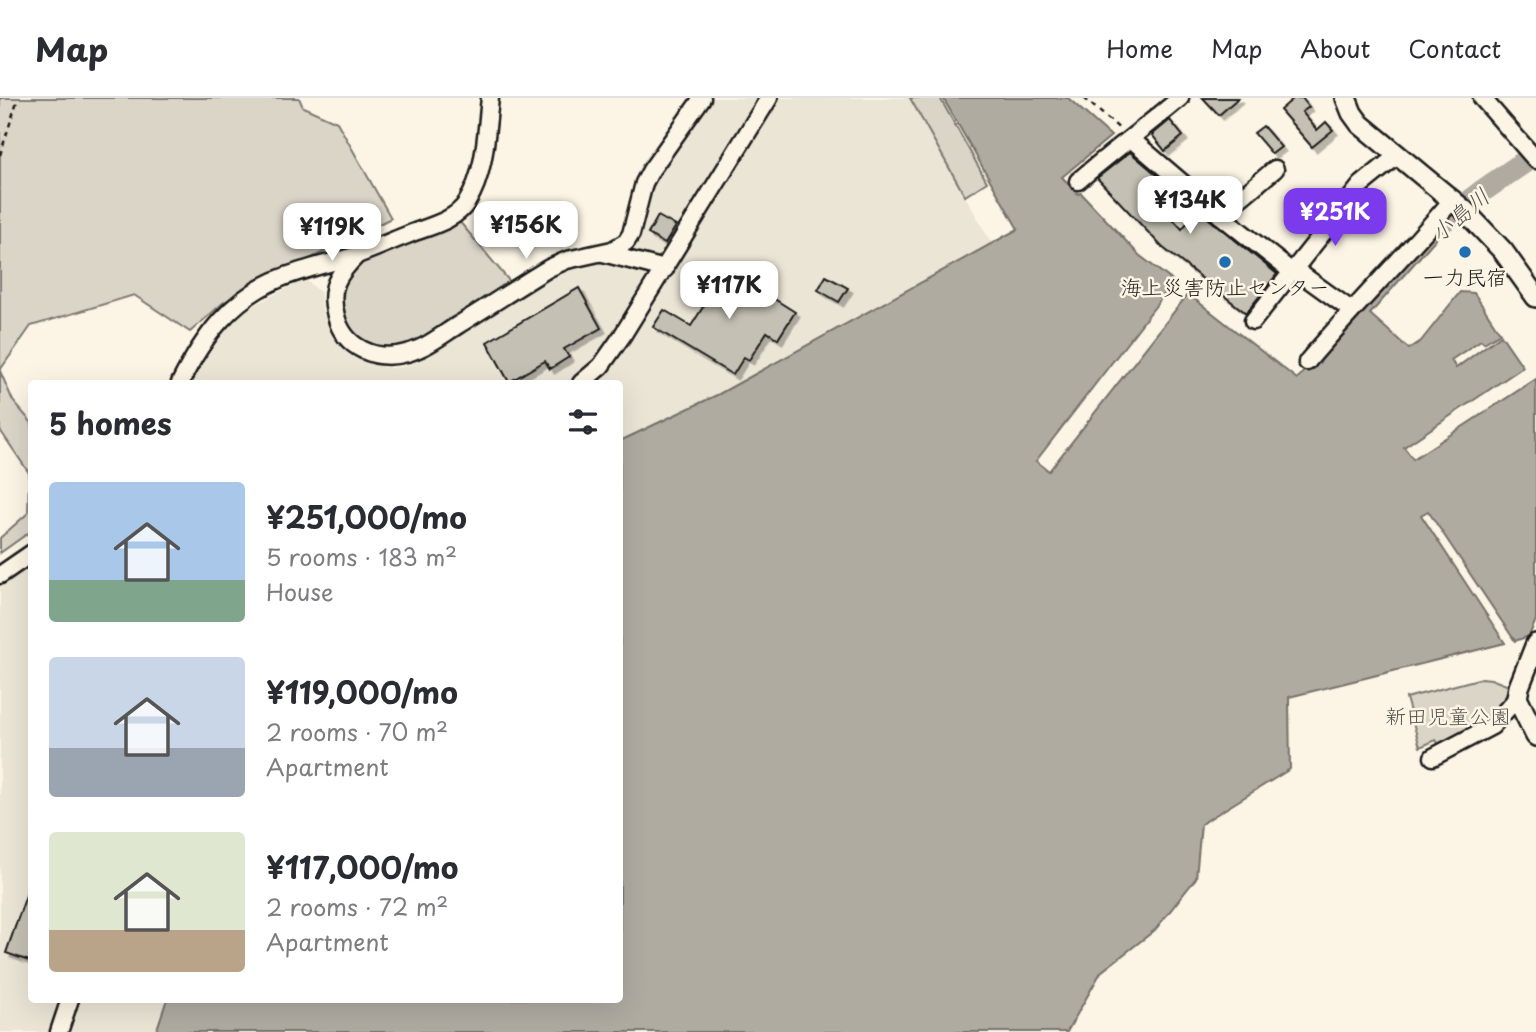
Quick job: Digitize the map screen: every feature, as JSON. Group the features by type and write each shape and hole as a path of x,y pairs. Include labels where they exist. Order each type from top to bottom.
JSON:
{"main road":[{"path":"1346,98 1360,124 1457,203 1498,245 1536,297"},
{"path":"1536,643 1517,698 1536,736"}],"street":[{"path":"182,380 201,344 224,315 253,291 297,273 357,255 454,215 467,203 481,167 489,98"},
{"path":"297,273 310,271 322,278 331,292 340,328 360,350 396,356 421,348 549,268 567,260 602,253 626,242 631,234 644,183 702,98"},
{"path":"584,380 601,366 665,269 769,98"},
{"path":"1078,181 1120,144 1131,139 1180,98"},
{"path":"1482,98 1536,160"},
{"path":"1131,139 1220,215 1293,271 1351,310"},
{"path":"1253,321 1361,186 1398,155"},
{"path":"1220,215 1275,169"},
{"path":"1307,362 1351,310 1457,203"},
{"path":"602,253 665,269"},
{"path":"333,301 338,275 357,255"},
{"path":"0,575 28,556"},
{"path":"1433,757 1492,726 1517,698"},
{"path":"59,1032 69,1003"}],"path":[{"path":"0,155 18,98"},
{"path":"1084,98 1131,139"}],"shaded area":[{"path":"710,98 910,98 992,244 719,394 623,440 623,380 193,380 210,347 237,317 305,279 321,293 322,310 328,327 339,344 353,357 390,368 406,366 420,360 556,272 569,267 607,262 628,252 634,246 655,173"},
{"path":"943,98 1068,98 1111,136 1062,177 1078,194 1081,193 1139,255 1174,282 1036,461 1049,471 1188,294 1297,379 1453,206 1460,211 1370,314 1409,349 1421,341 1460,292 1474,293 1500,333 1484,343 1481,340 1451,360 1456,368 1501,335 1523,367 1404,447 1413,459 1536,379 1536,620 1529,636 1515,641 1428,511 1421,515 1505,643 1289,697 1290,769 1201,824 1196,878 1155,930 1101,972 1067,1032 156,1032 166,1003 623,1003 623,440 719,394 1018,229"},
{"path":"28,564 28,1003 166,1003 156,1032 0,1032 0,587"}],"green space":[{"path":"0,98 299,98 303,107 337,122 391,218 224,302 190,332 134,295 31,326 0,370"},
{"path":"910,98 940,98 987,182 965,196"},
{"path":"454,215 516,289 396,356 348,339 334,287 344,268"},
{"path":"0,371 13,401 28,418 28,472 0,430"},
{"path":"28,513 28,533 0,553 0,538"},
{"name":"新田児童公園","path":"1482,678 1514,688 1505,708 1442,749 1436,740 1420,747 1406,698"}],"building":[{"path":"1203,98 1238,98 1219,115"},
{"path":"1294,98 1302,98 1309,107 1302,112 1317,130 1326,122 1333,130 1312,147 1280,110"},
{"path":"1170,120 1183,136 1165,151 1152,135"},
{"path":"1263,126 1281,147 1272,154 1254,133"},
{"name":"海上災害防止センター","path":"1130,152 1163,180 1149,193 1182,229 1198,210 1277,274 1246,313 1162,247 1097,178"},
{"path":"658,216 676,226 665,244 648,234"},
{"path":"719,264 795,312 778,339 767,332 749,360 744,357 733,375 653,327 664,310 691,326 710,296 702,291"},
{"path":"826,276 848,288 839,302 818,290"},
{"path":"579,288 601,328 564,349 569,357 550,369 545,361 512,380 508,380 487,342"},
{"path":"28,890 28,961 6,953"}],"waterway":[{"name":"小島川","path":"1445,220 1536,154"}],"place":[{"name":"一力民宿","path":"1465,252"},
{"name":"海上災害防止センター","path":"1225,262"}]}
